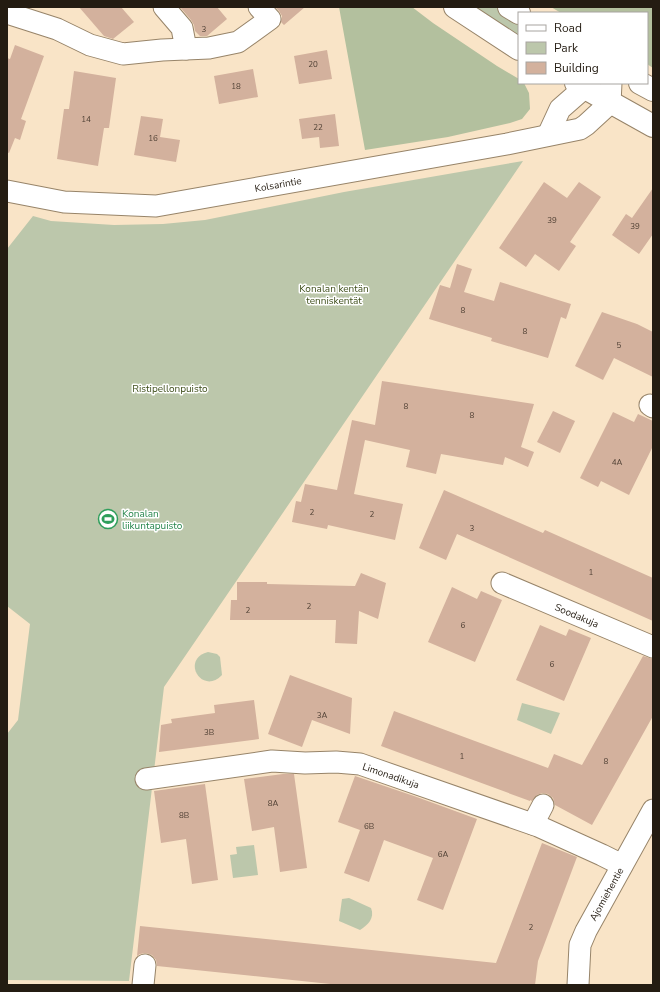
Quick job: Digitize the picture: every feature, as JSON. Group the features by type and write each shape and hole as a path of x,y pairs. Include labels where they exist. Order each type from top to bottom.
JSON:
{"main road":[{"path":"455,7 518,48"},
{"path":"509,7 518,12"},
{"path":"642,84 653,90"},
{"path":"583,85 611,93 653,126"}],"street":[{"path":"164,7 182,28 186,49"},
{"path":"7,13 57,29 90,45 123,54 162,50 209,48 238,42 270,19 259,7"},
{"path":"548,135 560,110 583,85"},
{"name":"Kolsarintie","path":"7,191 64,202 156,206 507,144 580,129 586,125 611,93"},
{"name":"Soodakuja","path":"502,583 653,647"},
{"name":"Limonadikuja","path":"146,779 272,761 360,764 533,824 622,865"},
{"path":"533,824 543,805"},
{"name":"Ajomiehentie","path":"578,985 580,944 586,930 653,810"}],"green space":[{"path":"339,7 412,7 433,23 518,78 518,84 524,84 529,93 530,109 522,119 448,137 365,150"},
{"path":"469,7 495,7 518,21 518,39"},
{"path":"551,7 653,7 653,68 648,65 648,12 559,12"},
{"name":"Ristipellonpuisto","path":"523,161 164,687 129,981 7,980 7,734 18,720 30,624 7,606 7,249 33,216 51,221 114,225 163,224 205,220 344,192"},
{"path":"208,652 217,654 220,657 222,675 215,680 207,681 201,679 195,668 196,662 200,656"},
{"path":"522,703 560,713 551,734 517,720"},
{"path":"254,845 258,875 233,878 230,855 237,854 236,847"},
{"path":"349,898 371,908 372,915 370,921 360,930 339,921 342,899"}],"building":[{"path":"79,7 121,7 134,22 113,39 104,36"},
{"path":"180,7 217,7 227,19 207,36 200,36 195,31 191,20"},
{"path":"275,7 305,7 284,25 281,22 282,16"},
{"path":"15,45 44,56 21,119 26,121 20,140 15,138 9,153 7,152 7,58 10,59"},
{"path":"327,50 332,79 299,84 294,56"},
{"path":"253,69 258,97 219,104 214,76"},
{"path":"74,71 116,78 109,128 104,128 98,166 57,159 64,109 69,109"},
{"path":"335,114 339,146 320,148 319,137 302,139 299,119"},
{"path":"141,116 163,119 160,137 180,140 176,162 134,155"},
{"path":"544,182 567,198 579,182 601,197 570,242 576,246 559,271 535,254 526,267 499,248"},
{"path":"653,188 653,234 639,254 612,235 626,214 632,218"},
{"path":"457,264 472,269 464,292 494,301 500,282 571,304 566,319 561,317 548,358 491,341 492,338 429,319 440,285 450,288"},
{"path":"602,312 637,324 653,332 653,377 614,358 603,380 575,366"},
{"path":"382,381 534,404 521,447 534,452 528,467 505,457 503,465 441,454 436,474 406,467 410,450 365,440 354,494 403,504 395,540 328,525 327,529 292,522 296,501 301,502 305,484 337,490 352,420 375,425"},
{"path":"553,411 575,421 560,453 537,442"},
{"path":"613,412 634,422 638,414 653,421 653,446 629,495 601,481 598,487 580,478"},
{"path":"444,490 543,533 545,530 653,578 653,621 457,534 446,560 419,548"},
{"path":"361,573 386,583 378,619 359,611 357,644 335,643 336,620 230,620 231,600 237,600 237,582 355,586"},
{"path":"452,587 477,599 481,591 502,600 475,662 428,642"},
{"path":"540,625 566,636 569,629 591,638 564,701 516,680"},
{"path":"643,656 653,659 653,716 592,825 555,805 553,798 548,794 542,793 530,801 381,746 394,711 548,768 554,754 582,765"},
{"path":"290,675 352,698 350,734 312,720 302,747 268,734"},
{"path":"254,700 259,739 159,752 161,725 172,723 171,719 215,713 214,705"},
{"path":"294,774 307,868 280,872 274,827 252,831 244,779"},
{"path":"355,776 477,819 443,910 417,900 433,858 384,840 369,882 344,873 360,830 338,822"},
{"path":"205,784 218,880 192,884 186,839 161,843 154,791"},
{"path":"542,843 577,857 538,961 535,985 340,985 157,966 156,960 152,955 146,953 137,956 140,926 496,963"}],"place":[{"name":"Konalan liikuntapuisto","path":"108,519"}],"park label":[{"name":"Konalan kentän tenniskentät","path":"334,294"}]}
